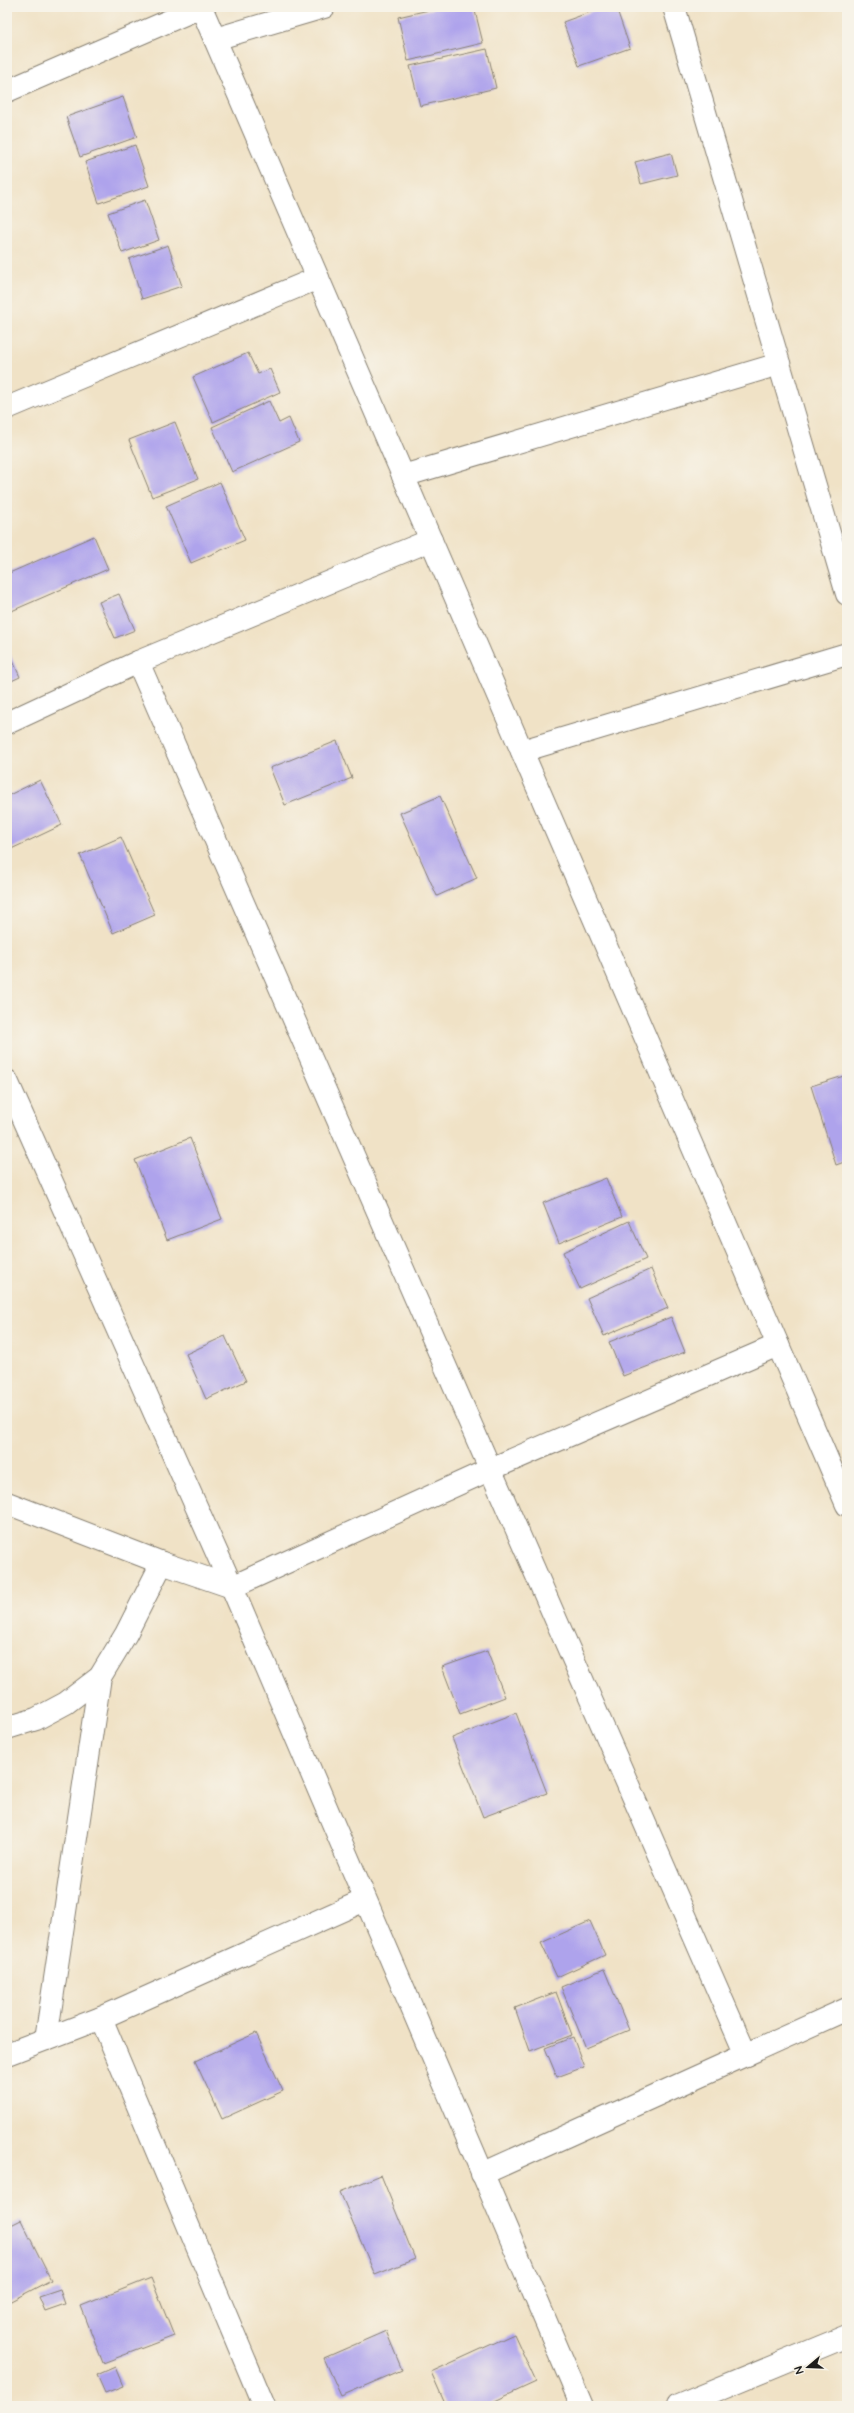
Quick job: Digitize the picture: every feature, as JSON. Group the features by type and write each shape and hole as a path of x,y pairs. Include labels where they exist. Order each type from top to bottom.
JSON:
{"street":[{"path":"7,91 201,7 847,1505"},
{"path":"215,39 324,7"},
{"path":"674,7 847,594"},
{"path":"7,408 318,278"},
{"path":"403,476 779,364"},
{"path":"7,723 138,662 431,540"},
{"path":"522,751 847,654"},
{"path":"138,662 746,2055"},
{"path":"7,1080 232,1587 582,2406"},
{"path":"7,1503 162,1563 232,1587 490,1469 778,1345"},
{"path":"7,1728 36,1719 66,1703 100,1677 126,1634 162,1563"},
{"path":"46,2039 100,1677"},
{"path":"7,2054 101,2018 365,1900"},
{"path":"482,2174 847,2009"},
{"path":"101,2018 264,2406"},
{"path":"678,2406 847,2336"}],"building":[{"path":"442,7 474,7 483,43 408,61 398,17"},
{"path":"604,7 616,7 630,48 579,66 563,22"},
{"path":"487,49 496,88 420,106 410,66"},
{"path":"123,97 137,137 80,157 66,117"},
{"path":"135,145 149,186 99,203 85,162"},
{"path":"671,153 677,175 641,184 635,162"},
{"path":"145,200 159,240 122,253 108,213"},
{"path":"168,245 182,286 142,299 129,259"},
{"path":"248,353 258,374 270,369 280,392 213,422 193,377"},
{"path":"269,401 279,423 289,418 299,442 232,472 212,427"},
{"path":"175,422 198,479 152,497 129,440"},
{"path":"220,482 245,540 191,563 166,506"},
{"path":"94,536 108,569 7,613 7,574"},
{"path":"119,594 135,630 115,638 99,602"},
{"path":"7,647 20,677 7,683"},
{"path":"337,741 352,778 285,805 270,768"},
{"path":"40,780 62,825 7,851 7,796"},
{"path":"440,796 477,878 437,896 400,813"},
{"path":"121,837 155,915 113,933 80,855"},
{"path":"847,1075 847,1161 836,1165 811,1086"},
{"path":"190,1138 222,1219 167,1240 135,1160"},
{"path":"606,1178 622,1217 559,1243 543,1203"},
{"path":"629,1221 646,1259 580,1289 563,1252"},
{"path":"651,1269 668,1308 604,1336 587,1298"},
{"path":"671,1317 685,1352 623,1376 609,1342"},
{"path":"225,1336 246,1381 206,1399 186,1354"},
{"path":"487,1651 505,1697 460,1714 442,1667"},
{"path":"516,1713 547,1793 483,1817 452,1738"},
{"path":"590,1921 605,1955 557,1977 541,1943"},
{"path":"604,1969 629,2030 586,2048 561,1987"},
{"path":"556,1992 572,2035 530,2051 515,2008"},
{"path":"256,2033 283,2091 222,2119 195,2061"},
{"path":"573,2037 584,2067 557,2077 545,2048"},
{"path":"381,2175 415,2259 375,2275 340,2192"},
{"path":"21,2220 51,2280 7,2303 7,2227"},
{"path":"151,2278 174,2336 103,2363 81,2306"},
{"path":"60,2290 65,2304 45,2311 39,2297"},
{"path":"386,2331 402,2370 341,2396 324,2358"},
{"path":"514,2334 536,2382 484,2406 446,2406 431,2372"},
{"path":"115,2367 123,2386 105,2393 97,2375"}]}
